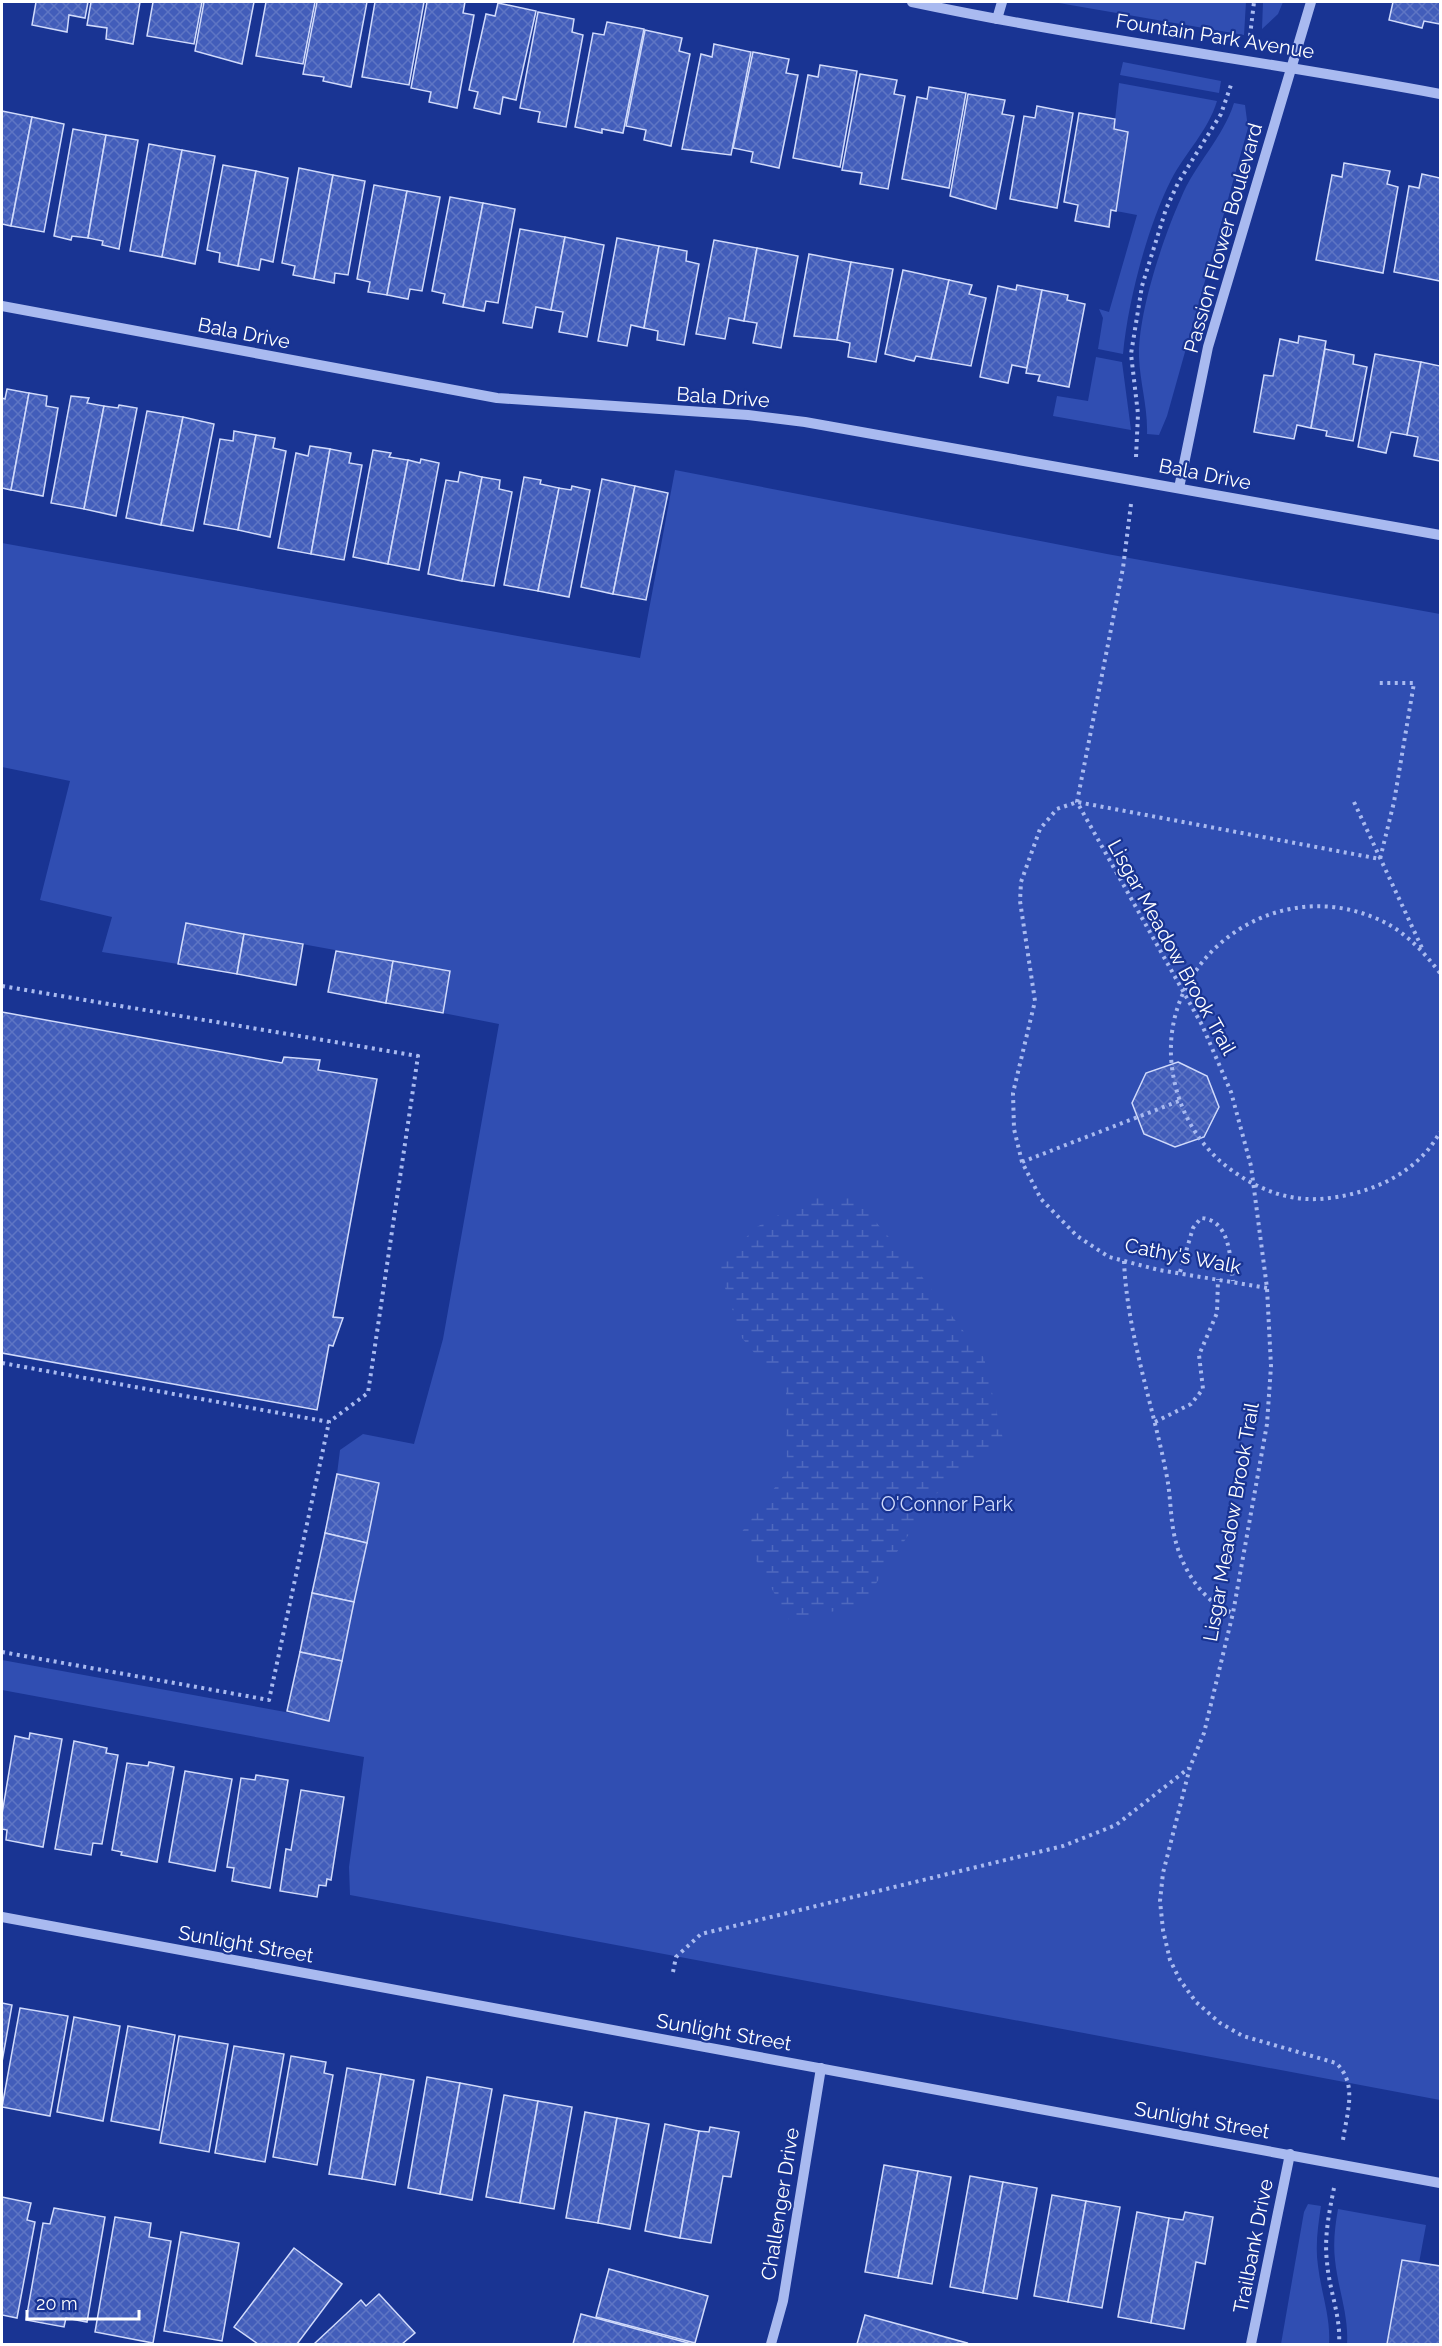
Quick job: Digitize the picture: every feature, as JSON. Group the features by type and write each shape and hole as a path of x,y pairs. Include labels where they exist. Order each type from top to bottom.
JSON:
{"street":[{"name":"Fountain Park Avenue","path":"912,2 997,20 1293,66 1440,94"},
{"path":"997,20 1002,2"},
{"name":"Passion Flower Boulevard","path":"1179,488 1208,347 1311,2"},
{"name":"Bala Drive","path":"2,306 497,398 748,415 805,422 1134,478 1440,535"},
{"name":"Sunlight Street","path":"2,1917 1440,2182"},
{"name":"Challenger Drive","path":"771,2344 783,2301 820,2068"},
{"name":"Trailbank Drive","path":"1251,2344 1290,2154"}],"path":[{"path":"1254,2 1252,33 1221,114 1174,192 1142,286 1131,354 1138,414 1134,478 1123,568 1077,802 1380,859"},
{"path":"1376,683 1414,683 1394,802 1380,859"},
{"name":"Lisgar Meadow Brook Trail","path":"1077,802 1184,991 1231,1092 1243,1130 1254,1186 1268,1288 1271,1366 1267,1424 1233,1613 1204,1733 1190,1767 1163,1873 1162,1930 1170,1960 1180,1980 1197,2002 1220,2023 1243,2036 1336,2063 1350,2081 1349,2105"},
{"name":"Cathy's Walk","path":"1077,802 1057,809 1040,829 1021,882 1020,902 1035,1001 1013,1093 1014,1129 1022,1162 1041,1199 1077,1236 1109,1257 1268,1288"},
{"path":"1354,802 1422,950"},
{"path":"1440,973 1422,950 1401,932 1376,918 1358,912 1321,906 1292,908 1265,915 1232,933 1217,945 1198,966 1184,991 1175,1019 1171,1047 1173,1076 1179,1101 1193,1131 1212,1153 1254,1186 1286,1196 1315,1199 1371,1189 1397,1176 1420,1158 1440,1132"},
{"path":"2,986 418,1056 368,1393 329,1422 269,1700 2,1652"},
{"path":"1022,1162 1179,1101"},
{"path":"1180,1272 1193,1228 1201,1218 1208,1218 1218,1224 1227,1237 1233,1281"},
{"path":"1124,1261 1126,1294 1169,1487 1170,1521 1184,1564 1206,1596 1218,1607 1233,1613"},
{"path":"1155,1422 1191,1404 1203,1389 1199,1355 1217,1313 1218,1279"},
{"path":"2,1363 329,1422"},
{"path":"673,1972 676,1957 701,1934 1063,1846 1116,1826 1190,1767"},
{"path":"1331,2204 1326,2246 1340,2331 1339,2344"}],"green space":[{"path":"1053,2 1246,2 1244,35"},
{"path":"1263,2 1283,2 1278,14 1262,29"},
{"path":"1123,62 1221,81 1219,93 1120,75"},
{"path":"1119,83 1217,101 1208,122 1171,180 1154,220 1134,288 1123,354 1098,349 1103,318 1099,309 1109,312 1137,215 1116,211 1128,133 1114,129"},
{"path":"1234,103 1245,105 1248,128 1167,416 1159,435 1147,434 1139,357 1147,298 1160,254 1181,198 1223,128"},
{"path":"1096,357 1122,362 1131,430 1053,416 1057,396 1088,401"},
{"name":"O'Connor Park","path":"675,470 1107,554 1440,614 1440,2100 350,1895 349,1867 364,1757 2,1690 2,1660 329,1720 379,1484 337,1474 340,1450 363,1434 414,1444 443,1339 499,1024 443,1013 450,971 186,923 178,964 102,952 112,917 40,900 70,781 2,767 2,543 640,658"},
{"path":"813,1196 855,1198 913,1265 984,1358 1003,1439 935,1495 861,1606 789,1620 741,1533 787,1471 786,1391 742,1338 718,1267 755,1228"},
{"path":"1308,2204 1321,2206 1317,2258 1329,2324 1329,2344 1281,2344 1304,2212"},
{"path":"1338,2209 1426,2225 1419,2263 1402,2260 1387,2344 1347,2344 1346,2323 1334,2254"}],"building":[{"path":"36,2 88,2 85,18 69,15 67,32 32,25"},
{"path":"91,2 140,2 133,44 106,39 107,28 87,25"},
{"path":"153,2 202,2 194,44 147,36"},
{"path":"204,2 254,2 242,64 195,51"},
{"path":"266,2 315,2 303,64 256,56"},
{"path":"317,2 367,2 351,87 323,81 324,77 303,74"},
{"path":"375,2 424,2 409,85 362,77"},
{"path":"427,2 465,2 463,13 474,15 457,108 429,102 431,92 411,88"},
{"path":"1393,2 1440,2 1440,24 1424,21 1422,28 1389,20"},
{"path":"498,3 536,11 516,100 503,97 500,114 474,108 478,92 469,90 486,14 495,16"},
{"path":"538,12 574,19 572,32 583,35 566,127 538,122 540,112 520,108"},
{"path":"607,22 644,29 623,133 602,129 602,133 575,127 593,33 604,35"},
{"path":"645,30 682,38 679,51 690,54 671,146 644,140 646,130 626,126"},
{"path":"714,44 751,52 731,155 682,149 701,54 712,57"},
{"path":"753,52 789,59 786,73 798,75 779,168 751,162 753,152 733,148"},
{"path":"820,65 857,71 840,167 793,158 808,75 818,77"},
{"path":"860,74 897,80 894,94 905,96 888,189 860,184 862,173 842,170"},
{"path":"929,87 966,93 949,188 902,179 917,97 927,99"},
{"path":"968,94 1005,100 1002,114 1014,116 996,209 950,196"},
{"path":"1037,106 1073,113 1057,208 1010,199 1024,116 1035,118"},
{"path":"2,111 32,117 11,226 2,224"},
{"path":"1079,113 1115,119 1114,129 1128,132 1116,211 1111,210 1109,227 1075,221 1078,205 1064,202"},
{"path":"32,117 64,124 44,232 11,226"},
{"path":"73,129 106,135 88,238 72,236 71,240 54,236"},
{"path":"106,135 138,140 119,249 102,245 103,241 88,238"},
{"path":"149,144 182,150 162,257 130,251"},
{"path":"182,150 215,156 195,264 162,257"},
{"path":"1344,163 1390,171 1387,184 1398,187 1383,273 1316,260 1332,175 1342,177"},
{"path":"223,165 256,171 238,266 219,262 220,253 207,250"},
{"path":"299,168 333,175 314,279 293,275 295,266 282,263"},
{"path":"256,171 288,178 273,262 261,259 259,270 238,266"},
{"path":"1422,174 1440,178 1440,281 1394,272 1409,186 1419,188"},
{"path":"333,175 365,181 348,275 335,273 334,283 314,279"},
{"path":"374,185 407,191 387,295 368,292 370,282 357,279"},
{"path":"407,191 440,197 422,291 410,289 408,299 387,295"},
{"path":"450,197 483,203 463,307 443,303 445,294 432,291"},
{"path":"483,203 515,209 498,303 486,301 484,311 463,307"},
{"path":"520,229 565,237 551,310 536,307 532,328 503,323"},
{"path":"565,237 604,245 587,337 559,332 563,312 551,310"},
{"path":"617,238 659,246 644,328 631,325 627,346 598,341"},
{"path":"714,240 757,248 744,321 729,318 725,339 696,334"},
{"path":"659,246 687,251 686,261 699,264 684,345 657,340 658,331 644,328"},
{"path":"757,248 798,256 781,348 753,343 757,323 744,321"},
{"path":"809,254 851,262 837,340 794,336"},
{"path":"851,262 893,269 876,362 848,357 850,343 837,340"},
{"path":"903,270 949,280 931,359 916,356 914,361 885,354"},
{"path":"949,280 972,285 969,294 986,298 971,366 931,359"},
{"path":"1017,285 1042,290 1027,368 1012,365 1008,383 980,377 998,286 1016,290"},
{"path":"1042,290 1068,295 1067,300 1085,304 1069,387 1038,381 1040,375 1026,373"},
{"path":"1299,336 1326,341 1311,428 1297,425 1294,439 1254,432 1264,375 1273,376 1280,339 1298,343"},
{"path":"1325,349 1354,355 1353,364 1367,367 1353,441 1326,436 1327,431 1311,428"},
{"path":"1375,354 1421,362 1407,435 1391,432 1386,453 1358,447"},
{"path":"1421,362 1440,366 1440,461 1414,456 1418,437 1407,435"},
{"path":"7,389 29,393 11,490 2,488 2,398 5,399"},
{"path":"29,393 47,396 46,406 58,408 43,496 11,490"},
{"path":"71,396 89,398 87,403 104,406 84,509 51,503"},
{"path":"119,405 137,408 116,516 84,509 104,406 118,408"},
{"path":"147,411 183,417 161,525 126,518"},
{"path":"183,417 214,424 193,531 161,525"},
{"path":"234,431 256,435 238,530 204,524 220,439 233,441"},
{"path":"256,435 275,438 273,448 286,451 270,537 238,530"},
{"path":"310,446 330,449 311,554 278,548 296,453 308,456"},
{"path":"330,449 351,453 349,463 362,465 344,560 311,554"},
{"path":"373,450 391,453 389,457 408,460 388,564 353,557"},
{"path":"421,459 439,463 419,570 388,564 408,460 420,463"},
{"path":"460,472 482,477 462,581 428,574 446,480 458,482"},
{"path":"482,477 500,480 499,489 512,492 494,586 462,581"},
{"path":"524,477 541,480 540,484 559,488 538,591 504,585"},
{"path":"602,479 635,486 613,594 581,587"},
{"path":"572,486 590,490 569,597 538,591 559,488 571,490"},
{"path":"635,486 668,493 646,600 613,594"},
{"path":"186,923 244,934 237,974 178,964"},
{"path":"244,934 303,944 296,985 237,974"},
{"path":"336,951 393,961 386,1003 328,992"},
{"path":"393,961 450,971 443,1013 386,1003"},
{"path":"2,1012 282,1063 284,1057 320,1060 318,1070 377,1079 333,1317 343,1318 333,1346 329,1345 317,1410 2,1353"},
{"path":"1178,1062 1207,1076 1219,1107 1204,1137 1175,1147 1144,1134 1132,1103 1146,1073"},
{"path":"337,1474 379,1483 367,1543 325,1533"},
{"path":"325,1533 367,1543 354,1602 312,1593"},
{"path":"312,1593 354,1602 342,1661 300,1652"},
{"path":"300,1652 342,1661 329,1721 287,1711"},
{"path":"30,1733 62,1739 43,1847 6,1840 7,1830 2,1829 2,1814 15,1736 29,1739"},
{"path":"74,1741 107,1748 106,1753 118,1755 102,1844 93,1843 91,1855 55,1849"},
{"path":"149,1762 174,1767 157,1862 121,1855 122,1852 112,1850 127,1763 148,1766"},
{"path":"185,1771 232,1779 215,1871 169,1862"},
{"path":"256,1775 288,1780 270,1888 232,1881 234,1868 227,1867 241,1778 255,1780"},
{"path":"301,1790 344,1797 331,1880 327,1879 326,1886 319,1885 317,1897 280,1891 286,1849 291,1850"},
{"path":"2,2003 12,2005 2,2062"},
{"path":"20,2008 68,2016 50,2116 2,2107"},
{"path":"74,2017 120,2026 103,2121 57,2112"},
{"path":"128,2026 175,2035 159,2130 111,2121"},
{"path":"179,2036 228,2044 209,2152 160,2143"},
{"path":"234,2046 284,2054 265,2162 215,2153"},
{"path":"291,2056 326,2062 324,2073 333,2075 317,2165 273,2157"},
{"path":"347,2068 381,2074 362,2179 329,2174"},
{"path":"381,2074 414,2080 395,2185 362,2179"},
{"path":"427,2077 460,2083 440,2194 408,2188"},
{"path":"460,2083 492,2089 472,2200 440,2194"},
{"path":"504,2095 538,2101 520,2203 486,2197"},
{"path":"538,2101 572,2107 554,2209 520,2203"},
{"path":"585,2112 617,2118 598,2223 566,2218"},
{"path":"617,2118 649,2124 630,2229 598,2223"},
{"path":"665,2124 699,2131 680,2238 645,2231"},
{"path":"710,2127 739,2132 731,2177 723,2176 711,2243 680,2238 699,2131 709,2132"},
{"path":"884,2165 918,2171 898,2278 865,2272"},
{"path":"918,2171 951,2177 932,2284 898,2278"},
{"path":"970,2176 1003,2182 983,2293 950,2287"},
{"path":"1003,2182 1037,2188 1017,2299 983,2293"},
{"path":"1052,2195 1086,2201 1068,2302 1034,2296"},
{"path":"2,2197 31,2203 27,2220 35,2222 17,2318 2,2315"},
{"path":"1086,2201 1120,2207 1102,2308 1068,2302"},
{"path":"54,2208 105,2217 87,2322 66,2318 64,2327 26,2320 43,2223 50,2224"},
{"path":"1137,2212 1169,2218 1151,2323 1118,2317"},
{"path":"1185,2212 1213,2217 1205,2264 1196,2262 1184,2329 1151,2323 1169,2218 1183,2220"},
{"path":"115,2217 151,2223 149,2237 171,2241 153,2343 95,2332"},
{"path":"181,2232 239,2243 222,2341 164,2331"},
{"path":"294,2248 342,2284 297,2344 258,2344 234,2327"},
{"path":"1402,2260 1440,2266 1440,2344 1387,2344"},
{"path":"609,2269 708,2296 695,2343 596,2317"},
{"path":"379,2294 415,2333 402,2344 314,2344 361,2300 366,2306"},
{"path":"581,2314 692,2344 573,2344"},
{"path":"865,2315 967,2343 857,2344"}]}
